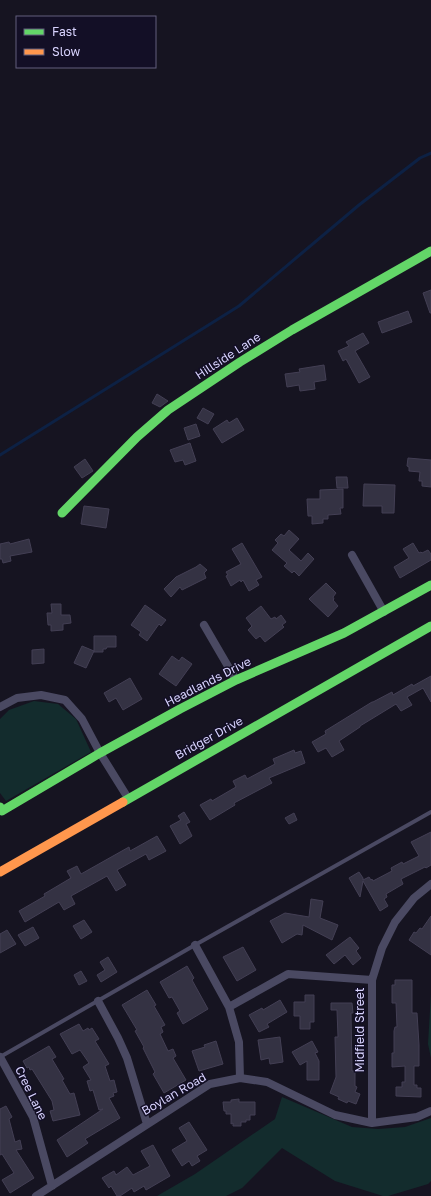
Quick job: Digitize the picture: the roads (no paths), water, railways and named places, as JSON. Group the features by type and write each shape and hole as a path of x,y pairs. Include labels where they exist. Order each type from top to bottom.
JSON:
{"street":[{"name":"Hillside Lane","path":"62,513 137,437 168,410 240,362 292,330 431,251"},
{"path":"352,555 384,612"},
{"name":"Headlands Drive","path":"1,809 100,753 236,680 344,633 431,585"},
{"path":"204,625 236,680"},
{"name":"Bridger Drive","path":"0,872 431,626"},
{"path":"0,707 17,698 41,695 65,700 82,719 100,753 128,798"},
{"name":"Midfield Street","path":"372,1122 372,980 382,948 395,922 414,898 431,884"},
{"path":"195,945 229,1007 239,1042 240,1078"},
{"path":"229,1007 288,974 372,980"},
{"path":"98,1001 127,1058 147,1124"},
{"name":"Cree Lane","path":"0,1057 33,1117 52,1186"},
{"name":"Boylan Road","path":"36,1196 210,1084 240,1078 267,1082 335,1115 372,1122 417,1117 431,1111"}],"lane":[{"path":"0,1057 431,812"}],"waterway":[{"path":"0,455 239,306 359,205 420,158 431,153"}]}
